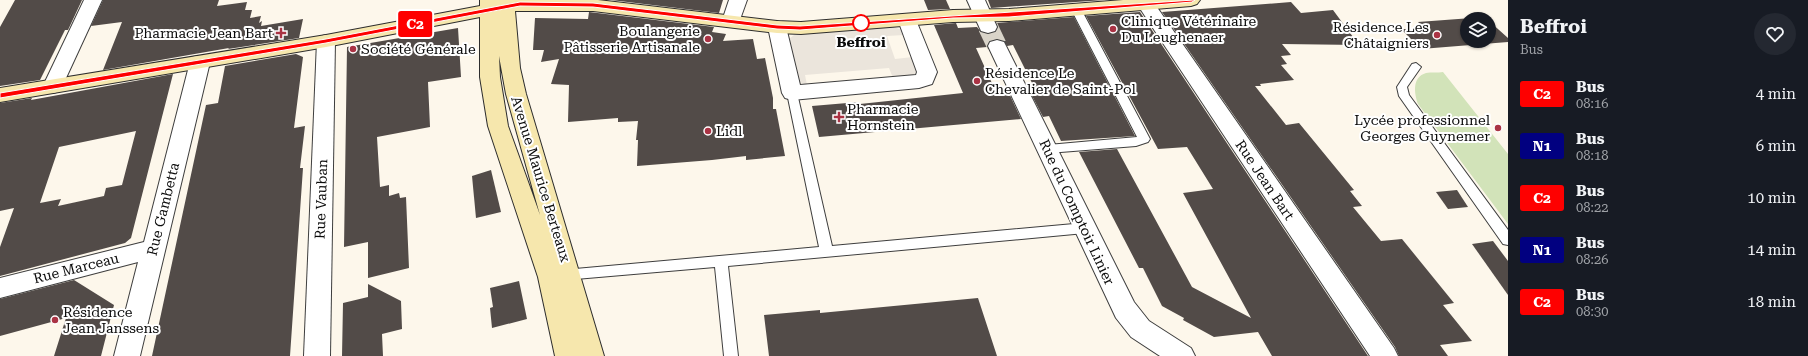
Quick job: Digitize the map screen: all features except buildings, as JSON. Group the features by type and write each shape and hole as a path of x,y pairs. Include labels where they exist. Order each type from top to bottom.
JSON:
{"street":[{"path":"53,86 93,0"},
{"path":"731,21 738,0"},
{"path":"0,96 326,41 497,4 587,5 777,27 800,28 1191,0"},
{"name":"Avenue Maurice Berteaux","path":"497,4 513,86 520,107 560,276 568,356"},
{"name":"Rue Jean Bart","path":"1146,4 1385,356"},
{"path":"777,27 792,93 919,81 925,79 927,72 907,20"},
{"name":"Rue Vauban","path":"317,356 326,41"},
{"name":"Rue du Comptoir Linier","path":"997,46 1048,149 1118,298 1131,319 1148,335 1182,356"},
{"name":"Rue Gambetta","path":"127,356 200,62"},
{"name":"Rue Marceau","path":"0,288 153,249"},
{"name":"Avenue Maurice Berteaux","path":"560,276 591,356"}],"lane":[{"path":"1048,149 1136,142 1144,139 1076,9"},
{"path":"1416,67 1402,87 1404,96 1508,240"},
{"path":"792,93 827,252"},
{"path":"560,276 1085,228"},
{"path":"721,261 731,356"}],"green space":[{"path":"1443,72 1508,154 1508,224 1418,104 1415,86 1418,78 1426,73"}],"shaded area":[{"path":"894,27 902,30 904,35 887,36 895,59 913,57 919,72 913,77 893,78 889,68 805,75 807,85 797,81 788,40 794,35"}],"tunnel":[{"path":"988,27 997,46"}],"bus line":[{"name":"C2","path":"0,95 326,41 520,4 593,5 777,27 800,28 953,16 1009,15 1192,0"}],"place":[{"name":"Beffroi","path":"861,23"},
{"name":"Clinique Vétérinaire Du Leughenaer","path":"1113,29"},
{"name":"Pharmacie Jean Bart","path":"281,33"},
{"name":"Résidence Les Châtaigniers","path":"1437,35"},
{"name":"Boulangerie Pâtisserie Artisanale","path":"708,39"},
{"name":"Société Générale","path":"353,49"},
{"name":"Résidence Le Chevalier de Saint-Pol","path":"977,81"},
{"name":"Pharmacie Hornstein","path":"839,117"},
{"name":"Lycée professionnel Georges Guynemer","path":"1498,128"},
{"name":"Lidl","path":"708,131"},
{"name":"Résidence Jean Janssens","path":"55,320"}]}
